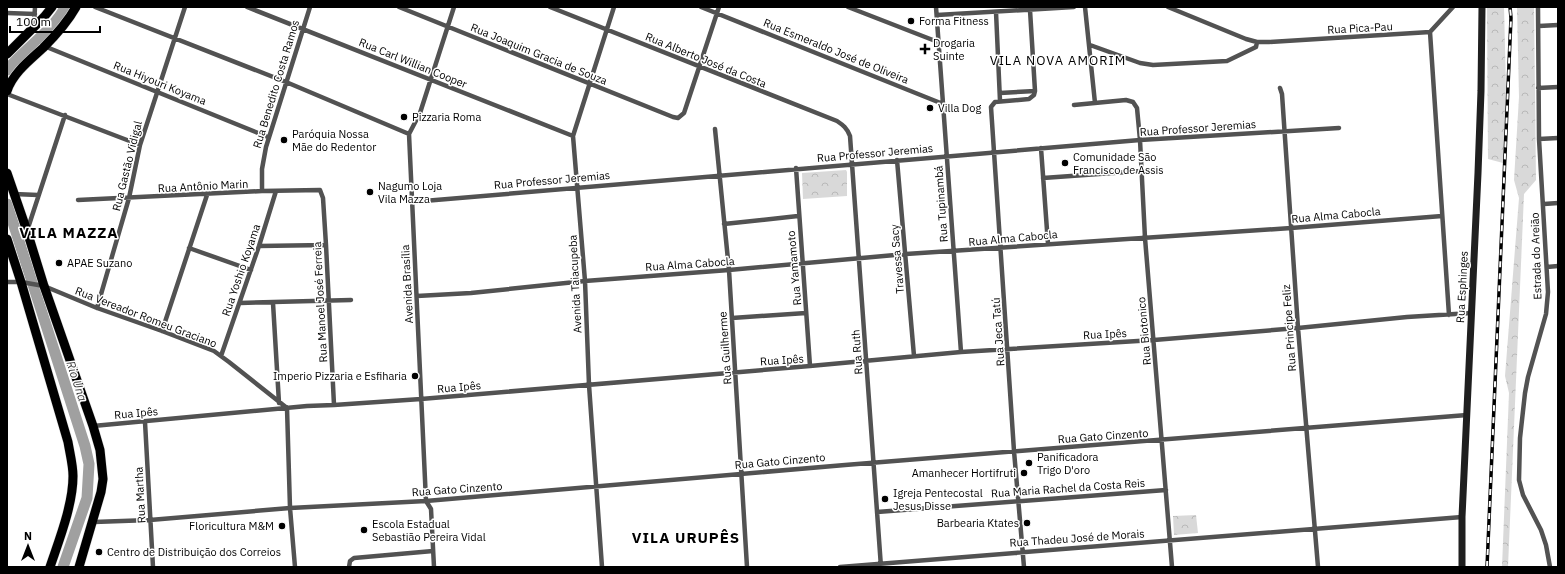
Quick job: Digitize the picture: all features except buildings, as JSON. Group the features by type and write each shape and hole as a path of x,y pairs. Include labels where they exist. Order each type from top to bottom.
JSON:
{"highway":[{"path":"7,54 52,7"},
{"path":"7,91 11,81 20,70 69,20 76,7"},
{"path":"7,173 27,231 42,286 93,426 100,450 103,479 101,492 94,522 79,567"},
{"path":"7,239 11,262 22,282 68,442 72,461 73,478 70,500 50,567"}],"street":[{"path":"34,27 35,7"},
{"path":"95,7 286,82 409,134 420,113 432,80 454,7"},
{"name":"Rua Gastão Vidigal","path":"97,308 129,198 140,145 185,7"},
{"name":"Rua Carl Willian Cooper","path":"247,7 573,136"},
{"name":"Rua Benedito Costa Ramos","path":"262,191 263,158 268,137 310,7"},
{"name":"Rua Joaquim Gracia de Souza","path":"398,7 678,118 684,113 699,66"},
{"name":"Rua Alberto José da Costa","path":"550,7 837,121 844,125 850,136"},
{"name":"Avenida Taiacupeba","path":"602,567 585,281 573,136 614,7"},
{"name":"Rua Esmeraldo José de Oliveira","path":"701,7 943,104"},
{"path":"699,66 719,7"},
{"path":"848,7 938,42"},
{"name":"Rua Tupinambá","path":"936,7 961,352"},
{"path":"937,16 1074,7"},
{"path":"1074,105 1094,103 1090,45 1085,7"},
{"path":"1090,45 1140,63 1165,65 1227,61 1256,47 1256,42 1168,7"},
{"path":"1430,32 1453,7"},
{"name":"Rua Esphinges","path":"1462,567 1462,517 1481,91 1482,7"},
{"name":"Estrada do Areião","path":"1538,7 1538,88 1548,292 1546,314 1528,377 1524,400 1520,438 1519,480 1523,495 1541,530 1546,545 1550,567"},
{"path":"996,12 1000,101 1029,99 1034,95 1030,10"},
{"path":"7,13 35,14"},
{"path":"1538,26 1558,25"},
{"name":"Rua Pica-Pau","path":"1256,42 1430,32"},
{"name":"Rua Esphinges","path":"1430,32 1449,315"},
{"name":"Rua Hiyouri Koyama","path":"44,46 268,137"},
{"path":"1538,88 1558,86"},
{"name":"Rua Principe Feliz","path":"1280,88 1282,94 1298,328 1318,567"},
{"path":"1000,93 1035,91"},
{"path":"7,94 140,145"},
{"name":"Rua Biotonico","path":"1094,103 1126,100 1131,101 1135,105 1140,140 1145,238 1172,567"},
{"name":"Rua Jeca Tatú","path":"1000,101 995,102 991,107 1014,451 1024,567"},
{"path":"27,231 65,116"},
{"name":"Rua Professor Jeremias","path":"412,202 796,168 1140,140 1339,128"},
{"name":"Rua Guilherme","path":"715,129 729,270 747,567"},
{"name":"Avenida Brasília","path":"409,134 426,501 430,509 434,567"},
{"name":"Rua Ruth","path":"850,136 881,565"},
{"path":"1540,139 1558,138"},
{"path":"1041,148 1048,244"},
{"name":"Travessa Sacy","path":"897,160 914,356"},
{"name":"Rua Yamamoto","path":"796,168 798,216 803,263 810,366"},
{"path":"1044,178 1141,171"},
{"name":"Rua Antônio Marin","path":"78,200 316,189 320,190 323,198"},
{"name":"Rua Yoshio Koyama","path":"221,356 259,246 276,191"},
{"path":"14,194 38,195"},
{"path":"162,331 207,195"},
{"name":"Rua Manoel José Ferreia","path":"323,198 330,301 334,405"},
{"path":"1544,204 1558,203"},
{"path":"724,224 798,216"},
{"name":"Rua Alma Cabocla","path":"417,296 471,293 585,281 906,254 953,252 1442,216"},
{"path":"259,246 326,245"},
{"path":"189,248 251,270"},
{"path":"1547,267 1558,266"},
{"name":"Rua Vereador Romeu Graciano","path":"7,282 22,282 42,286 214,351 287,408"},
{"path":"240,303 351,300"},
{"path":"273,303 279,403"},
{"path":"732,318 806,312"},
{"name":"Rua Ipês","path":"93,426 306,406 422,399 1008,348 1154,340 1407,317 1471,313"},
{"path":"287,408 290,508 295,567"},
{"name":"Rua Gato Cinzento","path":"94,522 150,520 290,508 426,501 873,462 1467,415"},
{"name":"Rua Martha","path":"145,422 153,567"},
{"name":"Rua Maria Rachel da Costa Reis","path":"877,512 1018,500 1166,490"},
{"name":"Rua Thadeu José de Morais","path":"840,567 881,565 1022,551 1315,530 1462,517"},
{"path":"349,567 350,561 354,558 433,551"}],"green space":[{"path":"1487,7 1504,7 1506,87 1503,163 1488,159"},
{"path":"1517,7 1534,7 1536,180 1524,194 1508,567 1502,567 1509,393 1505,376 1519,198 1514,180 1519,97"},
{"path":"846,170 847,196 803,199 802,173"},
{"path":"1196,515 1198,533 1174,535 1173,516"}],"waterway":[{"name":"Rio Una","path":"7,70 54,23 65,7"},
{"name":"Rio Una","path":"7,204 85,446 89,464 87,498 63,567"}],"railway":[{"path":"1487,567 1511,18 1510,7"}],"place":[{"name":"Forma Fitness","path":"911,21"},
{"name":"Drogaria Suinte","path":"925,49"},
{"name":"Villa Dog","path":"930,108"},
{"name":"Pizzaria Roma","path":"404,117"},
{"name":"Paróquia Nossa Mãe do Redentor","path":"284,140"},
{"name":"Comunidade São Francisco de Assis","path":"1065,163"},
{"name":"Nagumo Loja Vila Mazza","path":"370,192"},
{"name":"APAE Suzano","path":"59,263"},
{"name":"Imperio Pizzaria e Esfiharia","path":"415,376"},
{"name":"Panificadora Trigo D'oro","path":"1029,463"},
{"name":"Amanhecer Hortifruti","path":"1024,473"},
{"name":"Igreja Pentecostal Jesus Disse","path":"885,499"},
{"name":"Barbearia Ktates","path":"1027,523"},
{"name":"Floricultura M&M","path":"282,526"},
{"name":"Escola Estadual Sebastião Pereira Vidal","path":"364,530"},
{"name":"Centro de Distribuição dos Correios","path":"99,552"}],"district":[{"name":"VILA NOVA AMORIM","path":"1058,60"},
{"name":"VILA MAZZA","path":"69,232"},
{"name":"VILA URUPÊS","path":"686,537"}]}
